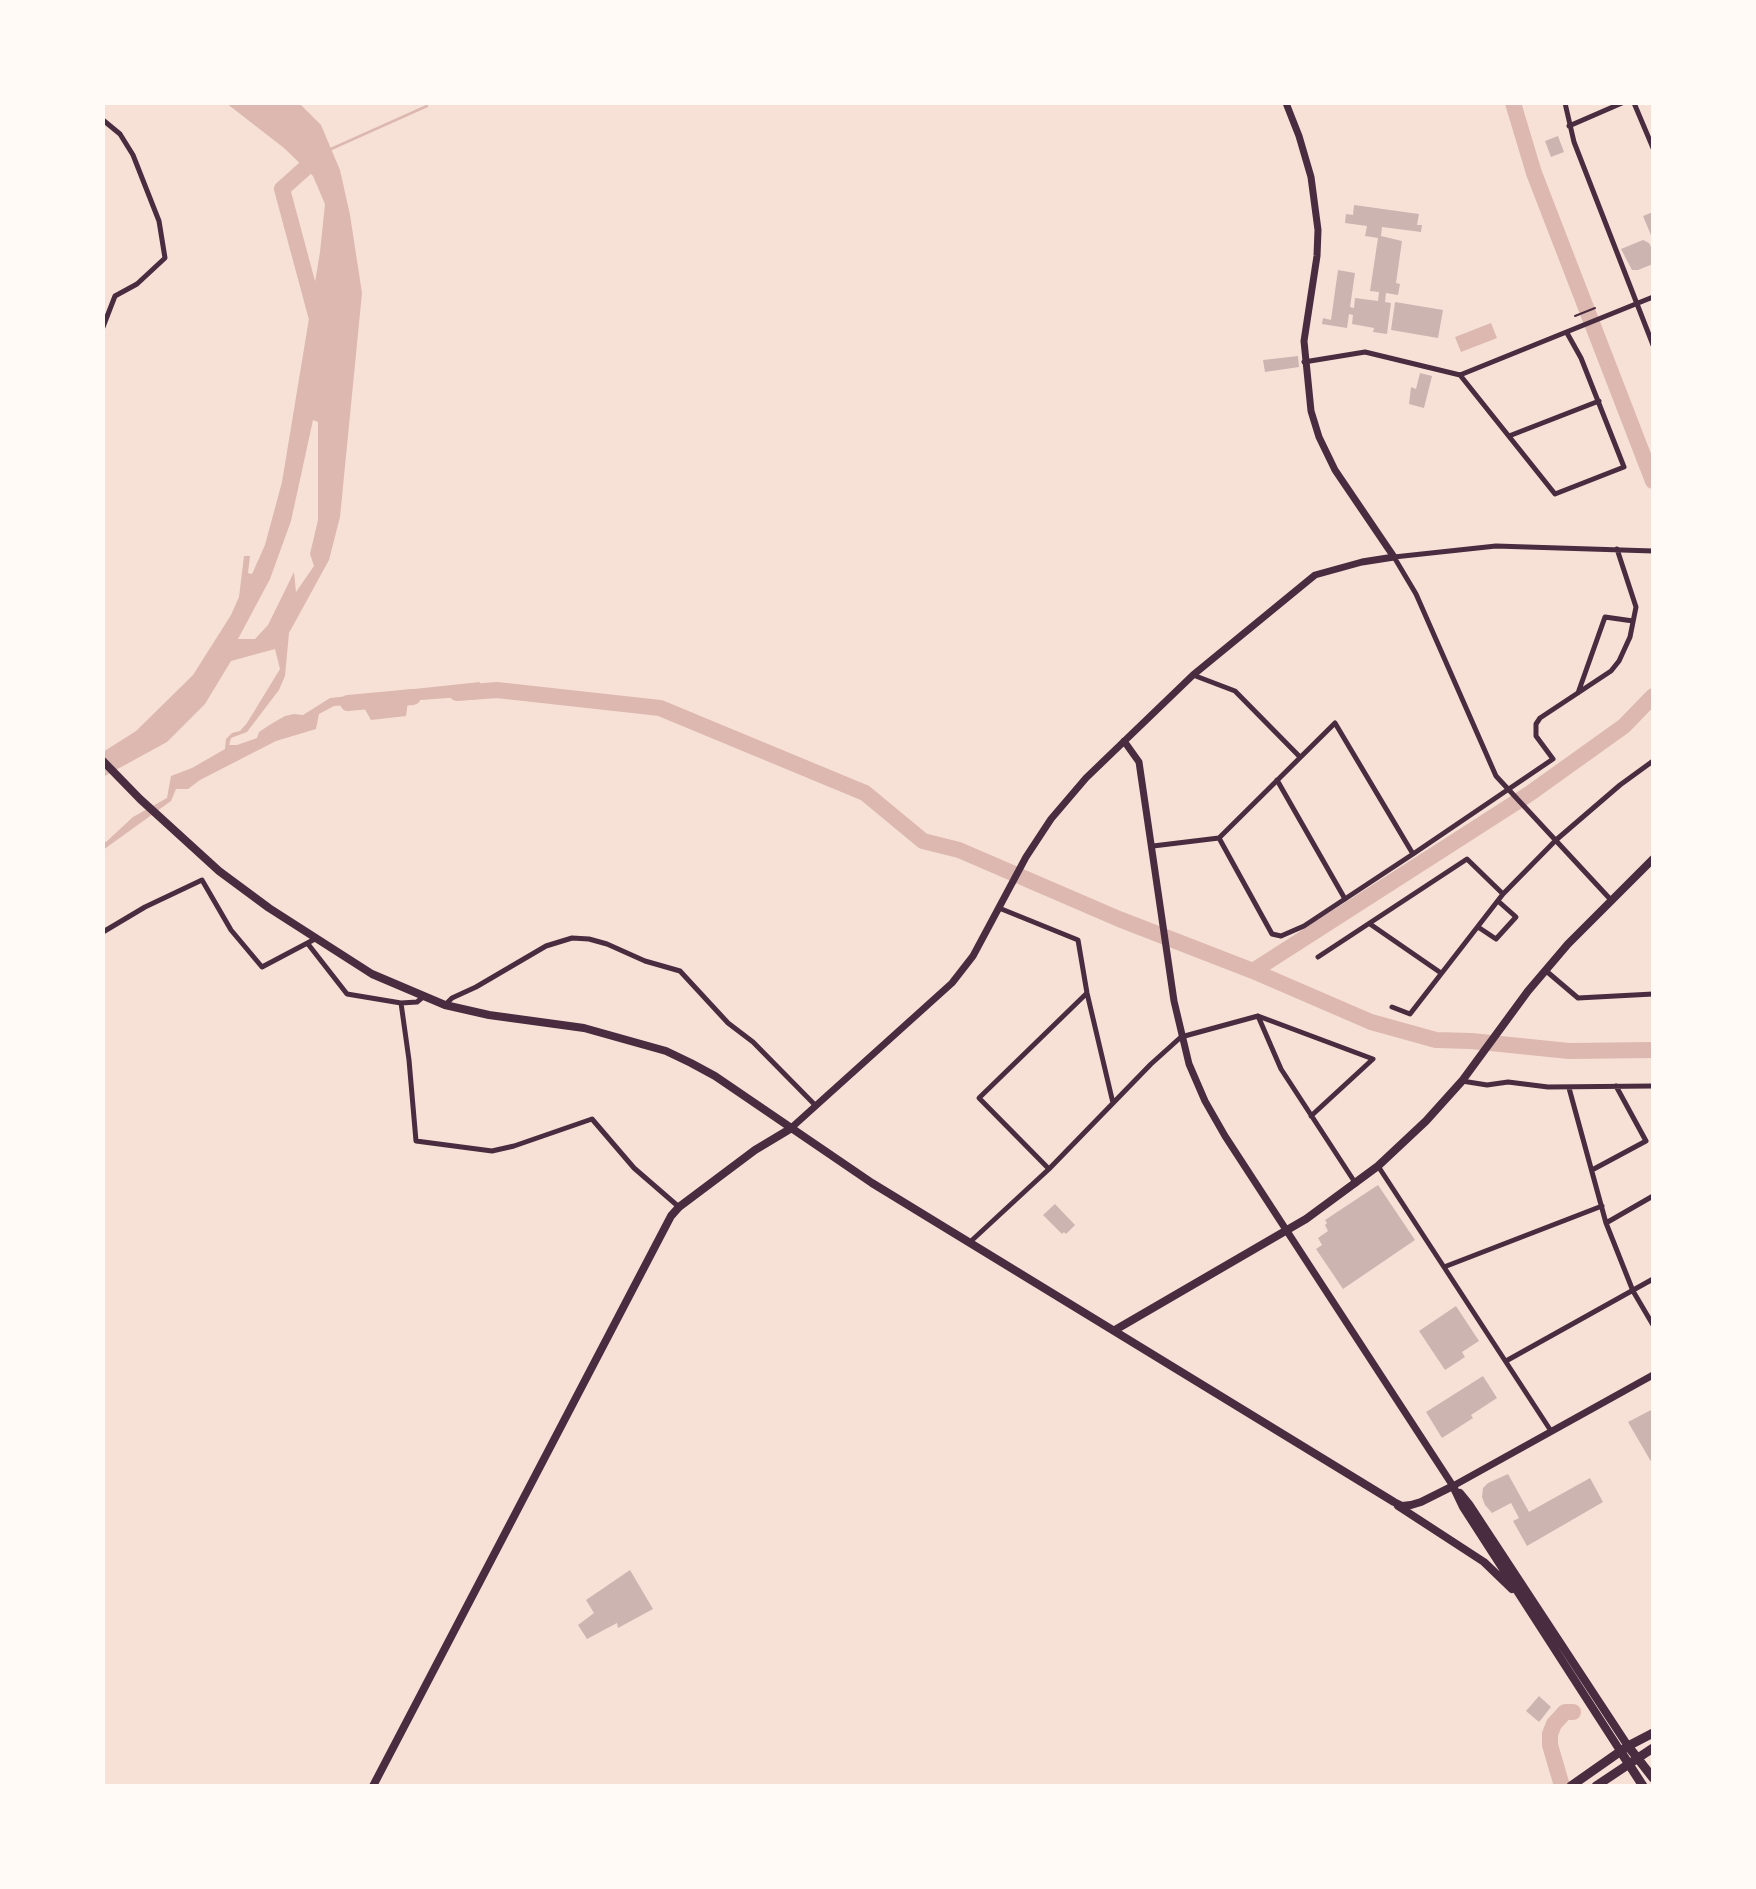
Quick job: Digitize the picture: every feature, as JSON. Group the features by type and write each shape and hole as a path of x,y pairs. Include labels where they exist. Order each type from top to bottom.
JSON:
{"main road":[{"path":"103,761 219,871 312,941 372,974 445,1005 489,1015 584,1028 666,1051 715,1076 790,1129 969,1242 1394,1502 1402,1506 1421,1502 1453,1486"},
{"path":"1115,1330 1287,1230 1378,1166 1426,1121 1462,1081 1545,970 1653,859"},
{"path":"373,1786 663,1230 679,1208 755,1150 790,1129"},
{"path":"1453,1486 1463,1507 1521,1598 1625,1749 1653,1778"},
{"path":"1453,1486 1469,1504 1625,1749"},
{"path":"1394,1502 1484,1562 1521,1598"},
{"path":"1573,1784 1653,1733"},
{"path":"1596,1786 1653,1748"},
{"path":"1633,1759 1643,1786"}],"street":[{"path":"1286,103 1311,177 1318,230 1317,257 1305,322 1304,362 1311,411 1319,437 1335,470 1416,594 1496,776 1611,900"},
{"path":"1565,103 1569,126 1653,345"},
{"path":"1569,126 1622,103"},
{"path":"1634,103 1653,148"},
{"path":"103,120 120,134 133,155 159,221 165,258 137,284 115,296 103,327"},
{"path":"1304,362 1365,352 1460,375 1653,297"},
{"path":"1460,375 1555,494 1623,467 1599,401 1567,333"},
{"path":"1509,436 1599,401"},
{"path":"790,1129 952,983 973,956 1026,857 1051,819 1086,778 1193,675 1315,575 1362,562 1496,546 1653,551"},
{"path":"1219,838 1272,934 1281,936 1345,899 1509,790 1553,758 1536,736 1535,724 1611,671 1630,637 1636,607 1617,550"},
{"path":"1578,694 1605,617 1633,621"},
{"path":"1193,675 1236,691 1300,757"},
{"path":"1153,846 1219,838 1335,723 1413,854"},
{"path":"1124,741 1139,762 1168,961 1181,1037 1189,1065 1205,1101 1453,1486 1653,1375"},
{"path":"1392,1007 1410,1014 1503,894 1556,840 1620,785 1653,761"},
{"path":"1277,780 1345,899"},
{"path":"1318,957 1467,859 1503,894"},
{"path":"103,932 145,907 202,880 231,930 262,967 312,941 346,993 401,1003 417,1002 423,997"},
{"path":"1478,927 1496,939 1516,917 1498,901"},
{"path":"999,908 1079,940 1087,993 1113,1103"},
{"path":"1370,924 1441,973"},
{"path":"445,1005 452,998 546,946 572,938 589,939 680,971 727,1023 753,1042 816,1106"},
{"path":"1545,970 1578,998 1653,994"},
{"path":"1049,1168 979,1098 1087,993"},
{"path":"401,1003 416,1141 492,1151 592,1119 634,1168 679,1208"},
{"path":"1258,1016 1281,1069 1356,1184"},
{"path":"969,1242 1049,1168 1181,1037 1258,1016 1373,1059 1311,1116"},
{"path":"1462,1081 1487,1085 1508,1082 1569,1088 1653,1086"},
{"path":"1591,1170 1646,1141 1616,1086"},
{"path":"1569,1088 1606,1223 1633,1291 1653,1325"},
{"path":"1378,1166 1551,1431"},
{"path":"1606,1223 1653,1196"},
{"path":"1444,1268 1602,1206"},
{"path":"1506,1361 1653,1279"}],"path":[{"path":"1575,316 1595,308"}],"shaded area":[{"path":"226,103 299,103 321,125 340,170 362,293 340,517 329,560 289,633 285,676 279,690 247,732 231,738 229,745 257,738 259,732 285,716 303,715 330,698 480,682 473,700 461,697 408,701 406,716 371,720 362,704 334,706 319,714 316,729 276,741 200,780 188,789 176,789 171,801 103,850 103,842 133,817 167,798 171,776 192,768 225,749 226,739 232,733 240,731 247,723 280,669 275,649 231,661 205,704 167,742 103,777 103,752 136,731 193,675 231,615 239,597 244,556 250,556 248,573 252,574 265,545 282,482 320,252 325,204 313,176 284,148","holes":["313,420 318,422 318,520 310,554 314,566 296,592 294,572 268,625 255,639 238,639 270,579 291,521"]},
{"path":"1491,323 1497,338 1461,352 1455,337"}],"building":[{"path":"1558,136 1564,152 1551,157 1545,141"},
{"path":"1354,205 1419,214 1417,225 1422,225 1421,232 1382,227 1381,236 1402,241 1396,283 1400,284 1398,295 1386,293 1385,302 1391,303 1387,334 1373,332 1374,328 1352,324 1353,315 1349,314 1347,328 1322,324 1323,318 1331,320 1338,270 1355,273 1350,307 1354,308 1355,298 1378,301 1379,292 1370,291 1378,238 1365,236 1367,226 1345,223 1346,214 1353,215"},
{"path":"1653,212 1653,240 1643,216"},
{"path":"1643,240 1649,243 1653,251 1653,264 1632,270 1621,249"},
{"path":"1395,302 1443,310 1438,338 1391,330"},
{"path":"1298,356 1299,367 1265,372 1263,360"},
{"path":"1420,373 1432,376 1424,408 1409,404 1411,387 1416,389"},
{"path":"1378,1185 1415,1240 1343,1289 1316,1249 1322,1245 1318,1238 1328,1231 1325,1220"},
{"path":"1055,1204 1075,1225 1066,1234 1062,1234 1043,1215"},
{"path":"1456,1306 1479,1341 1462,1352 1465,1357 1445,1370 1419,1331"},
{"path":"1483,1376 1497,1398 1442,1438 1426,1412"},
{"path":"1653,1409 1653,1465 1628,1422"},
{"path":"1508,1474 1529,1512 1590,1478 1603,1502 1527,1546 1513,1521 1519,1518 1511,1503 1492,1513 1482,1497 1483,1488 1488,1483"},
{"path":"630,1570 653,1609 618,1628 617,1623 587,1639 578,1625 594,1613 586,1600"},
{"path":"1539,1696 1551,1707 1539,1722 1526,1711"}],"waterway":[{"path":"331,149 427,106 426,103"},
{"path":"1513,103 1534,173 1653,481"},
{"path":"317,319 282,189 321,154"},
{"path":"457,693 497,690 660,708 865,793 923,841 959,850 1371,1022 1436,1040 1569,1051 1653,1050"},
{"path":"1253,971 1529,794 1624,726 1653,696"},
{"path":"348,703 413,697"},
{"path":"1562,1786 1550,1745 1550,1734 1554,1724 1565,1712 1573,1712"}]}
